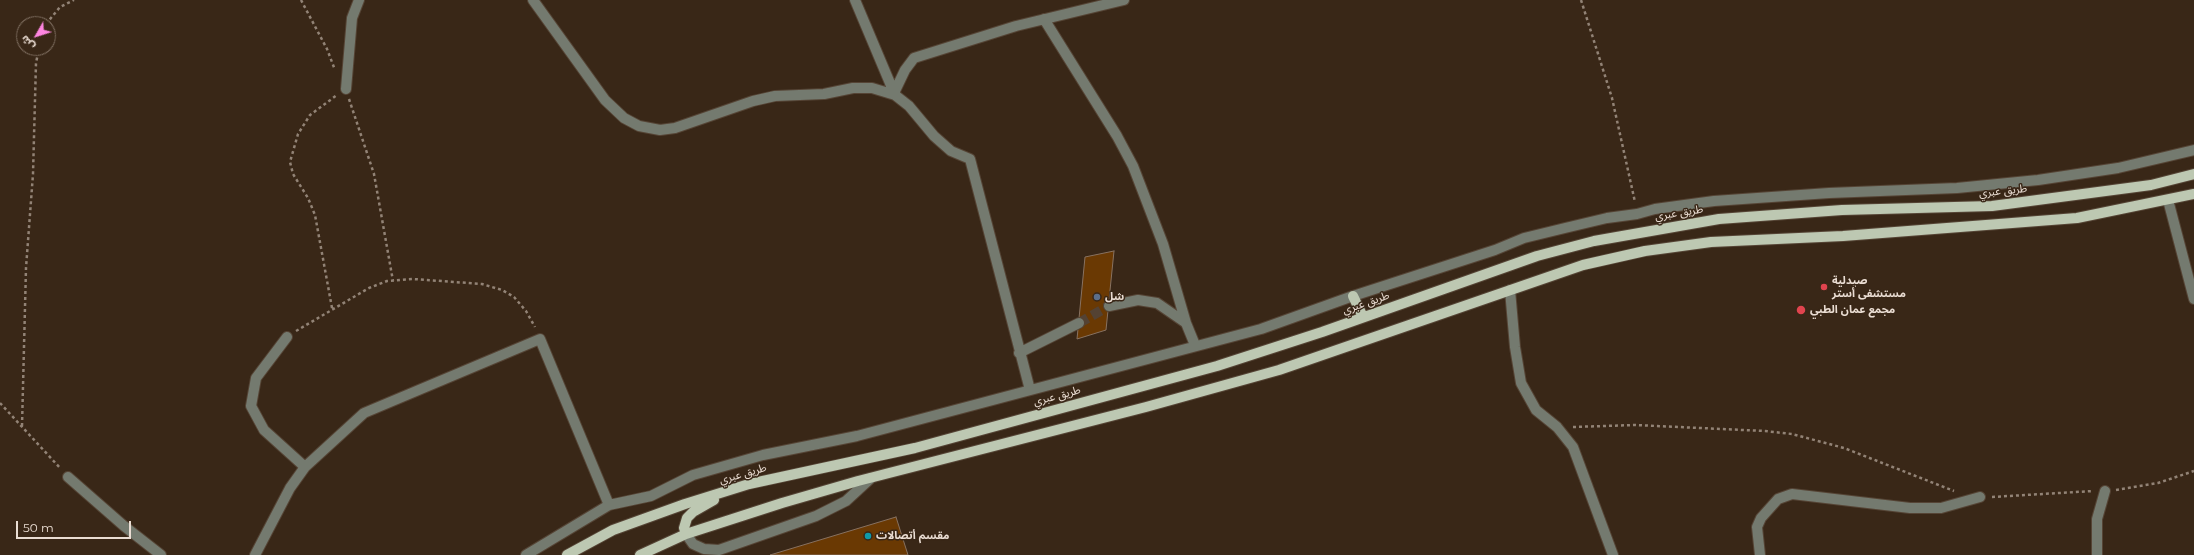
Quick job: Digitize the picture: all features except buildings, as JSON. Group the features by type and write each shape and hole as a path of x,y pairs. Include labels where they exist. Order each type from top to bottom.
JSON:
{"main road":[{"name":"طريق عبري","path":"567,555 613,530 685,504 749,484 915,448 1217,366 1322,332 1537,256 1594,241 1642,231 1726,218 1842,210 1992,206 2151,185 2194,174"},
{"path":"640,555 686,534 782,503 871,478 1076,426 1279,370 1584,265 1644,251 1696,244 1843,236 2077,218 2194,194"},
{"path":"1354,296 1364,317"},
{"path":"686,534 684,528 685,522 693,512 749,484"}],"street":[{"path":"346,90 352,18 359,0"},
{"path":"533,0 605,100 624,118 639,126 660,130 675,128 752,102 775,96 824,94 853,88 872,88 894,94 909,106 934,136 951,151 970,158 1019,353 1030,390"},
{"path":"855,0 894,94"},
{"path":"894,94 905,70 914,58 953,44 1044,19 1124,0"},
{"path":"1044,19 1126,152 1147,199 1163,244 1186,323 1195,345"},
{"path":"526,555 609,505 651,496 693,475 763,455 857,436 1195,345 1261,329 1354,296 1495,250 1524,238 1607,218 1637,214 1655,209 1714,201 1829,193 1957,188 2038,180 2133,165 2194,150"},
{"path":"2168,200 2194,299"},
{"path":"1510,290 1515,347 1521,383 1536,410 1557,427 1573,447 1613,555"},
{"path":"1109,306 1138,300 1157,303 1186,323"},
{"path":"1019,353 1079,323"},
{"path":"287,337 256,378 251,406 264,430 305,467"},
{"path":"255,555 290,488 305,467 364,413 540,339 609,505"},
{"path":"68,477 124,526 161,555"},
{"path":"686,534 693,544 704,549 719,550 816,516 846,501 871,478"},
{"path":"2097,555 2097,519 2105,491"},
{"path":"1760,555 1757,527 1761,518 1778,499 1792,494 1910,508 1941,508 1980,497"}],"path":[{"path":"53,16 60,7 74,0"},
{"path":"301,0 346,90 374,174 393,281"},
{"path":"1581,0 1612,98 1637,214"},
{"path":"22,426 26,268 33,174 37,56"},
{"path":"332,308 316,215 308,198 293,174 290,162 298,134 310,115 346,90"},
{"path":"287,337 332,308 369,288 393,281 450,281 482,284 502,290 514,297 526,311 540,339"},
{"path":"0,403 68,477"},
{"path":"1557,427 1635,425 1765,430 1792,434 1844,448 1959,492"},
{"path":"1980,497 2071,491 2105,491 2158,483 2194,471"}],"tunnel":[{"path":"1079,323 1109,306"}],"place":[{"name":"صيدلية مستشفى أستر","path":"1824,287"},
{"name":"شل","path":"1097,297"},
{"name":"مجمع عمان الطبي","path":"1801,310"},
{"name":"مقسم أتصالات","path":"868,536"}]}
